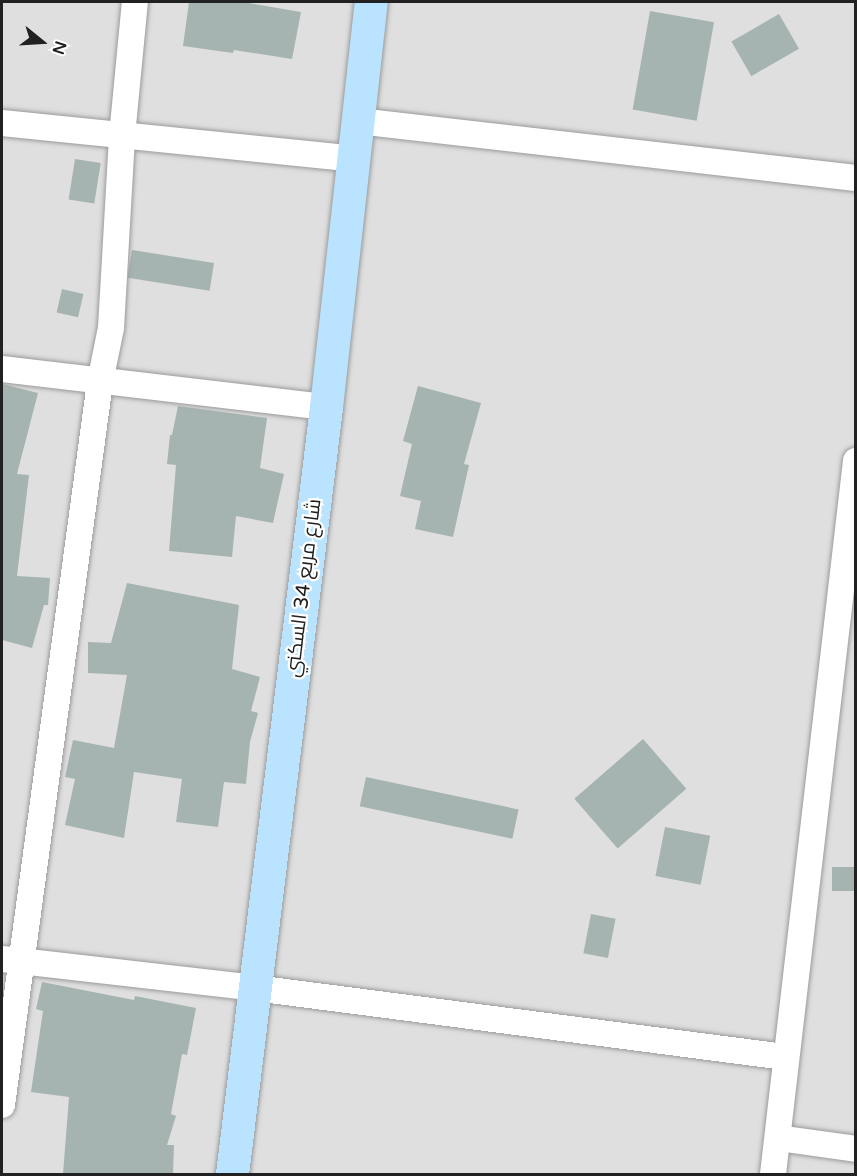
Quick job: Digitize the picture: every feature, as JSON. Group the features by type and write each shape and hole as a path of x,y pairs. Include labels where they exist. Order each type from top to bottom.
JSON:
{"street":[{"path":"2,1106 11,960 100,382 111,328 122,136 135,2"},
{"name":"شارع مربع 34 السكني","path":"232,1174 326,407 371,2"},
{"path":"358,122 855,178"},
{"path":"2,123 354,159"},
{"path":"2,369 326,407"},
{"path":"773,1174 785,1058 845,641 855,460"},
{"path":"11,960 255,988 785,1058"},
{"path":"778,1138 855,1149"}],"shaded area":[{"path":"2,2 855,2 855,1174 2,1174"}],"building":[{"path":"189,2 243,2 301,12 292,59 234,50 233,53 183,46"},
{"path":"650,11 714,22 697,121 633,109"},
{"path":"779,14 799,49 751,76 731,42"},
{"path":"75,159 101,163 94,204 69,199"},
{"path":"132,250 214,263 210,291 128,278"},
{"path":"62,289 83,294 78,317 57,312"},
{"path":"2,384 38,393 17,474 29,475 17,576 50,578 48,605 44,605 32,648 2,640"},
{"path":"418,386 481,403 464,464 469,465 453,537 415,529 421,501 400,496 412,444 403,441"},
{"path":"178,406 267,418 260,468 284,474 273,523 236,516 232,557 169,551 176,465 167,464 170,435 172,435"},
{"path":"127,583 239,605 232,669 260,677 251,711 258,713 250,742 246,784 224,782 218,827 176,822 182,779 134,772 124,838 65,825 75,779 65,777 73,740 114,748 127,675 88,673 88,642 111,643"},
{"path":"643,739 686,789 618,849 574,799"},
{"path":"366,777 519,809 512,839 360,806"},
{"path":"665,827 710,836 701,885 655,876"},
{"path":"832,867 855,867 855,891 832,891"},
{"path":"591,914 616,919 608,958 583,953"},
{"path":"42,982 134,1000 135,996 196,1008 187,1055 182,1054 171,1114 176,1116 167,1145 174,1145 173,1174 63,1174 69,1097 31,1092 43,1011 36,1009"}]}
